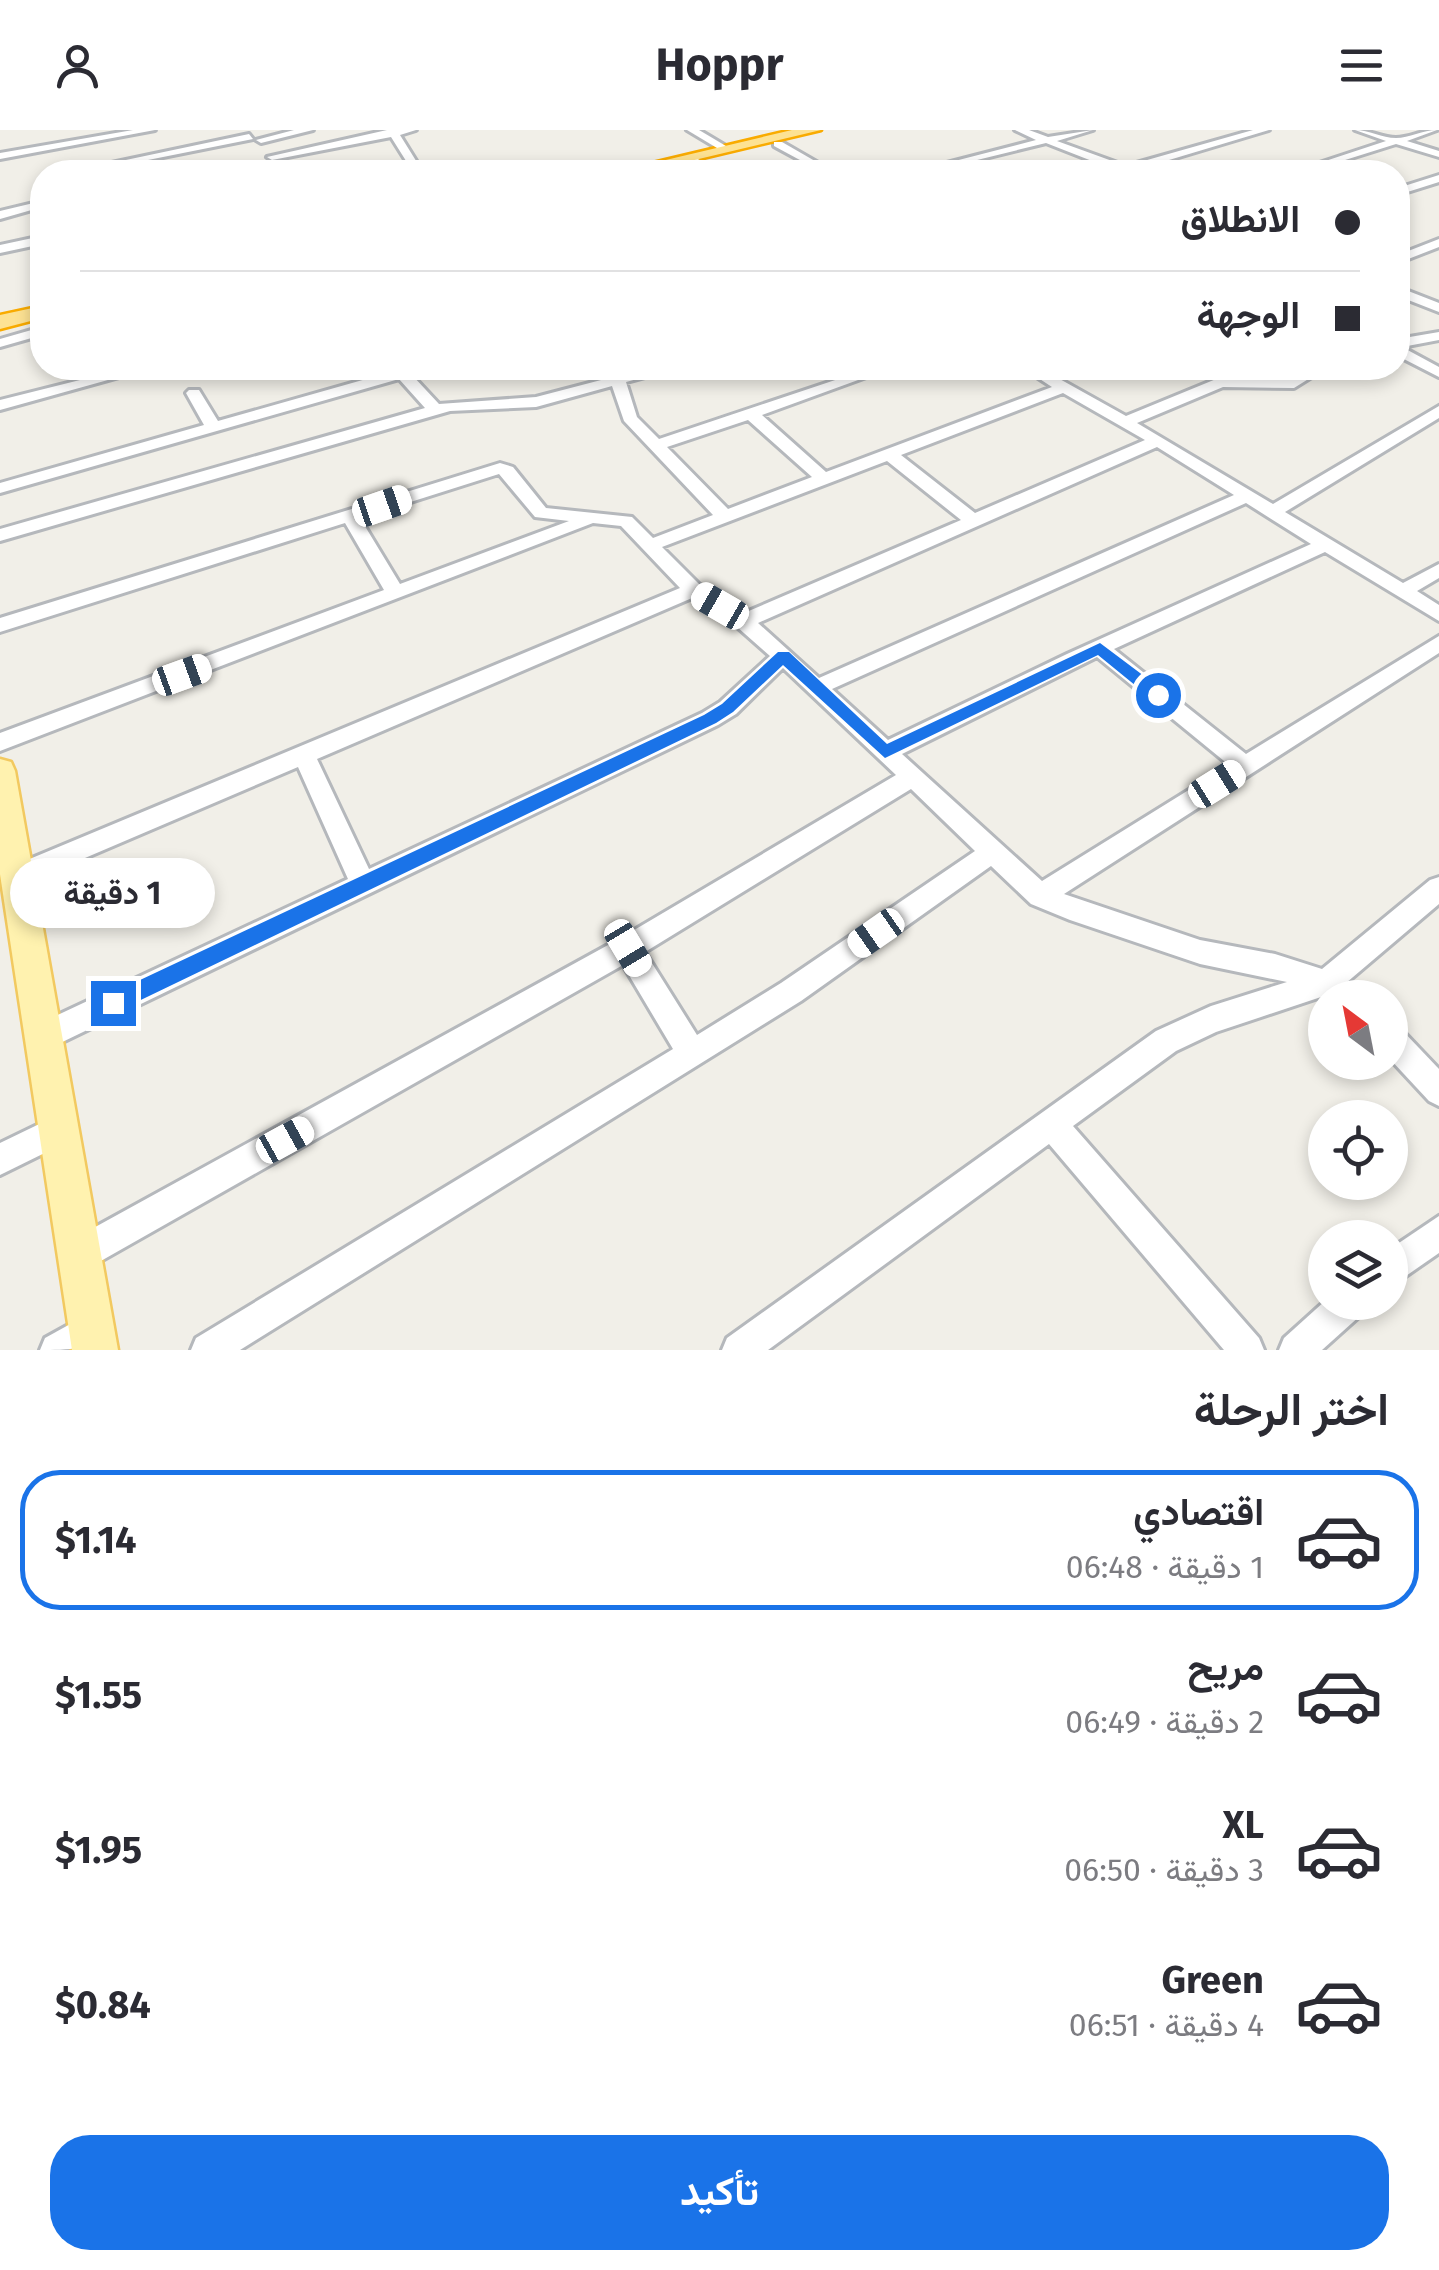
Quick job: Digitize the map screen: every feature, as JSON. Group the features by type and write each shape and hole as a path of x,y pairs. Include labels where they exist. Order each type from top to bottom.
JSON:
{"highway":[{"path":"694,160 820,132"},
{"path":"694,160 820,132"},
{"path":"0,312 30,305"},
{"path":"0,322 30,315"}],"main road":[{"path":"2,792 94,1340"}],"street":[{"path":"0,156 145,130"},
{"path":"165,160 250,136 308,130"},
{"path":"272,156 411,130"},
{"path":"692,130 726,150"},
{"path":"1020,130 1095,160"},
{"path":"968,160 1088,130"},
{"path":"1160,160 1264,130"},
{"path":"1360,130 1439,154"},
{"path":"1336,160 1432,130"},
{"path":"392,131 410,160"},
{"path":"17,153 13,150 15,146 35,134"},
{"path":"250,136 274,160"},
{"path":"778,144 807,160"},
{"path":"47,148 54,160"},
{"path":"1410,188 1439,178"},
{"path":"0,216 30,207"},
{"path":"0,249 30,243"},
{"path":"1410,254 1439,243"},
{"path":"0,265 30,259"},
{"path":"1410,296 1439,308"},
{"path":"0,343 30,334"},
{"path":"1410,344 1439,336"},
{"path":"1410,355 1439,373"},
{"path":"0,405 97,380"},
{"path":"0,488 375,380"},
{"path":"409,380 436,410"},
{"path":"0,535 436,410 475,402 536,402 621,380"},
{"path":"655,446 847,380"},
{"path":"1050,380 1158,441 1439,614"},
{"path":"1125,422 1220,382 1299,380"},
{"path":"618,381 624,411 725,517"},
{"path":"651,545 1064,388"},
{"path":"194,393 214,428"},
{"path":"749,412 824,479"},
{"path":"1272,512 1435,418"},
{"path":"743,621 1158,441"},
{"path":"888,454 976,523"},
{"path":"0,625 494,468 507,471 541,513 626,522 693,590 743,621 783,656 1040,896 1090,918 1204,953 1299,972 1315,980"},
{"path":"818,688 1247,496"},
{"path":"350,516 396,593"},
{"path":"0,742 596,518"},
{"path":"885,752 1326,544"},
{"path":"1403,592 1439,570"},
{"path":"17,876 693,590"},
{"path":"1040,896 1439,644"},
{"path":"1100,648 1246,766"},
{"path":"42,1037 710,719 728,708 783,656"},
{"path":"302,754 362,884"},
{"path":"80,1254 628,948 912,777"},
{"path":"208,1350 791,992 991,853"},
{"path":"1345,980 1439,888"},
{"path":"628,948 692,1054"},
{"path":"739,1350 1166,1041 1211,1020 1308,997"},
{"path":"1408,1058 1439,1092"},
{"path":"1051,1124 1247,1350"},
{"path":"0,1159 60,1129"},
{"path":"1408,1256 1439,1232"},
{"path":"1296,1350 1330,1320"},
{"path":"57,1350 94,1340"}],"route":[{"path":"113,1003 710,719 728,708 783,656 885,752 1100,648 1158,695"}]}
